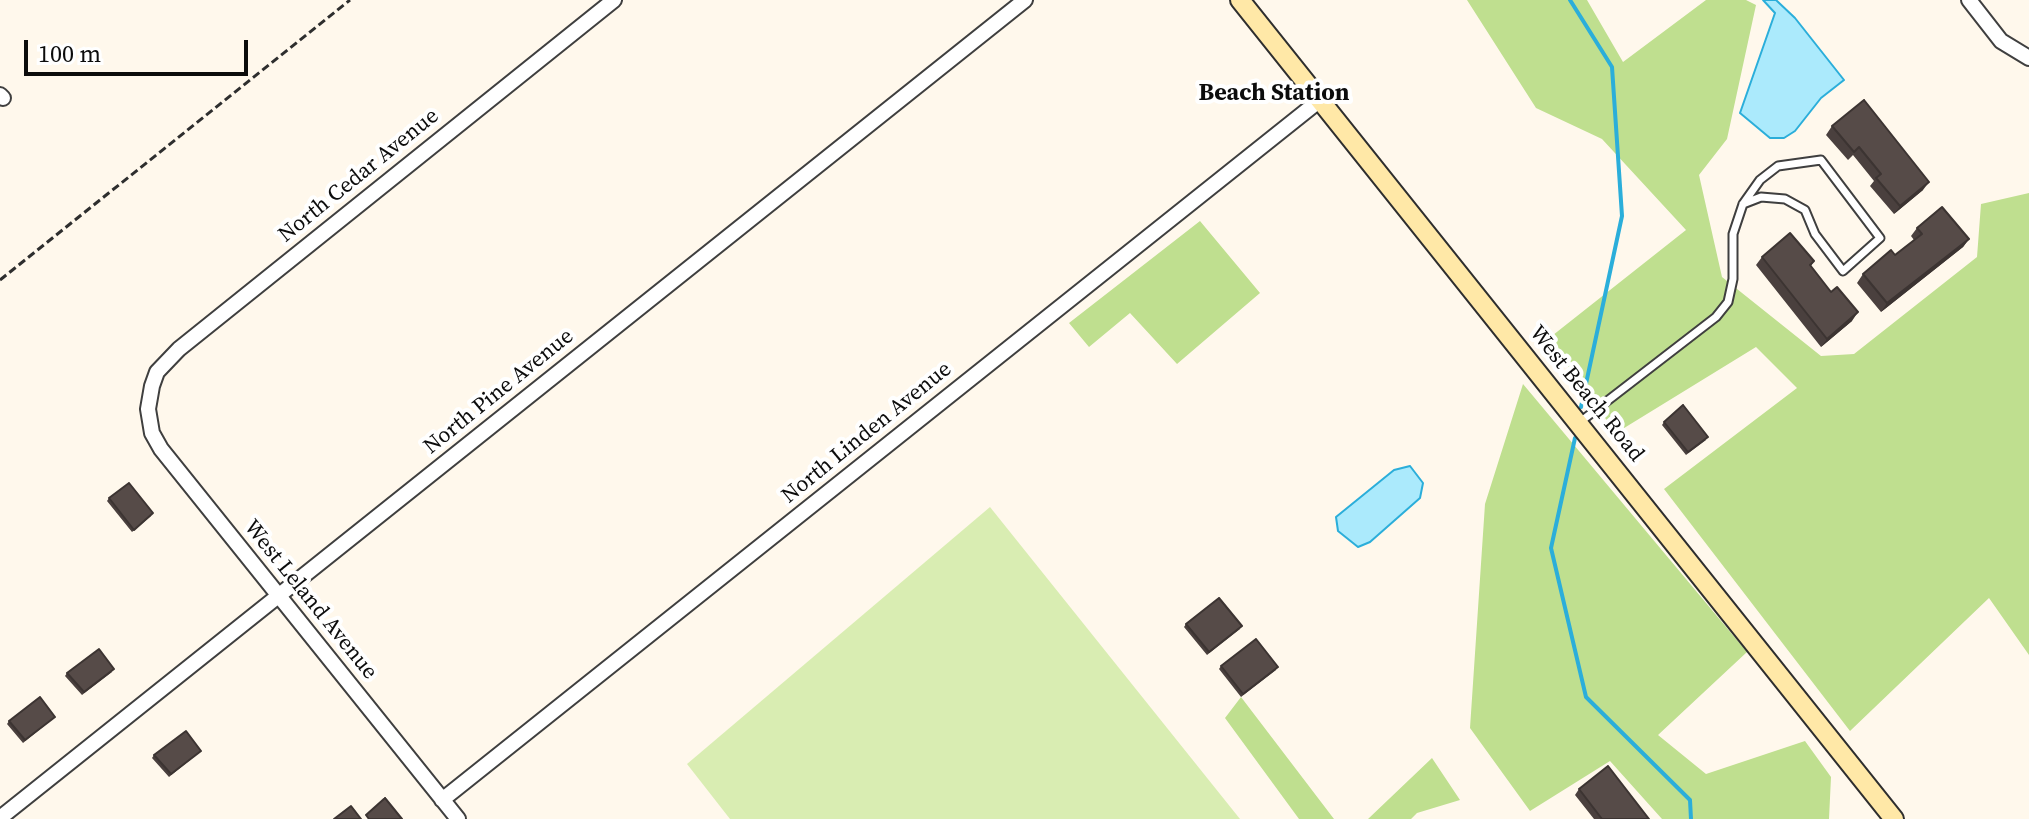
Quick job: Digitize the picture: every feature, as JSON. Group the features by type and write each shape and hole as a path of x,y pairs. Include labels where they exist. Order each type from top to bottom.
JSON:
{"street":[{"name":"North Cedar Avenue","path":"150,399 157,372 179,349 614,0"},
{"name":"North Pine Avenue","path":"0,818 1025,0"},
{"name":"West Beach Road","path":"1240,0 1894,819"},
{"path":"1969,0 2001,41 2029,58"},
{"name":"North Linden Avenue","path":"442,800 1320,100"},
{"name":"West Leland Avenue","path":"150,399 152,433 161,449 458,819"}],"lane":[{"path":"1579,424 1716,317 1728,302 1733,279 1733,234 1743,204 1760,180 1778,166 1821,160 1880,238 1843,271 1815,234 1805,210 1785,199 1761,197 1743,204"}],"path":[{"path":"0,280 350,0"}],"green space":[{"path":"1467,0 1587,0 1623,62 1706,0 1746,0 1756,5 1727,139 1699,175 1722,277 1821,356 1854,354 1977,257 1981,204 2029,193 2029,655 1989,598 1850,731 1664,489 1797,388 1756,347 1616,433 1548,339 1686,230 1602,139 1536,108"},
{"path":"1200,221 1260,293 1177,364 1130,313 1089,347 1069,323"},
{"path":"1523,384 1747,652 1658,735 1706,774 1805,741 1831,777 1829,819 1662,819 1610,761 1530,811 1470,728 1485,504"},
{"path":"990,507 1240,819 730,819 687,764"},
{"path":"1241,697 1334,819 1299,819 1225,718"},
{"path":"1432,758 1460,800 1417,813 1411,819 1368,819"}],"water":[{"path":"1763,0 1776,0 1795,18 1844,80 1821,98 1795,131 1784,138 1770,138 1740,113 1775,13"},
{"path":"1410,466 1423,483 1420,498 1370,542 1358,547 1338,531 1336,517 1394,470"}],"building":[{"path":"1864,100 1929,182 1900,206 1876,178 1881,174 1859,147 1854,152 1832,126"},
{"path":"1942,207 1969,239 1887,303 1863,274 1891,250 1895,255 1922,234 1917,228"},
{"path":"1790,233 1814,261 1810,265 1831,292 1837,287 1858,312 1827,339 1762,257"},
{"path":"1683,405 1708,437 1688,452 1664,422"},
{"path":"129,483 153,513 134,530 109,498"},
{"path":"1219,598 1242,626 1209,652 1186,624"},
{"path":"1256,639 1278,667 1243,694 1221,666"},
{"path":"99,649 114,669 84,692 67,673"},
{"path":"40,697 55,717 25,740 9,721"},
{"path":"186,731 201,751 171,774 154,755"},
{"path":"1608,766 1649,819 1602,819 1579,789"},
{"path":"385,798 402,819 369,819 366,815"},
{"path":"351,806 361,819 334,819"}],"waterway":[{"path":"1570,0 1612,67 1622,216 1581,407"},
{"path":"1575,438 1551,548 1586,697 1690,800 1691,819"}],"district":[{"name":"Beach Station","path":"1274,94"}]}
